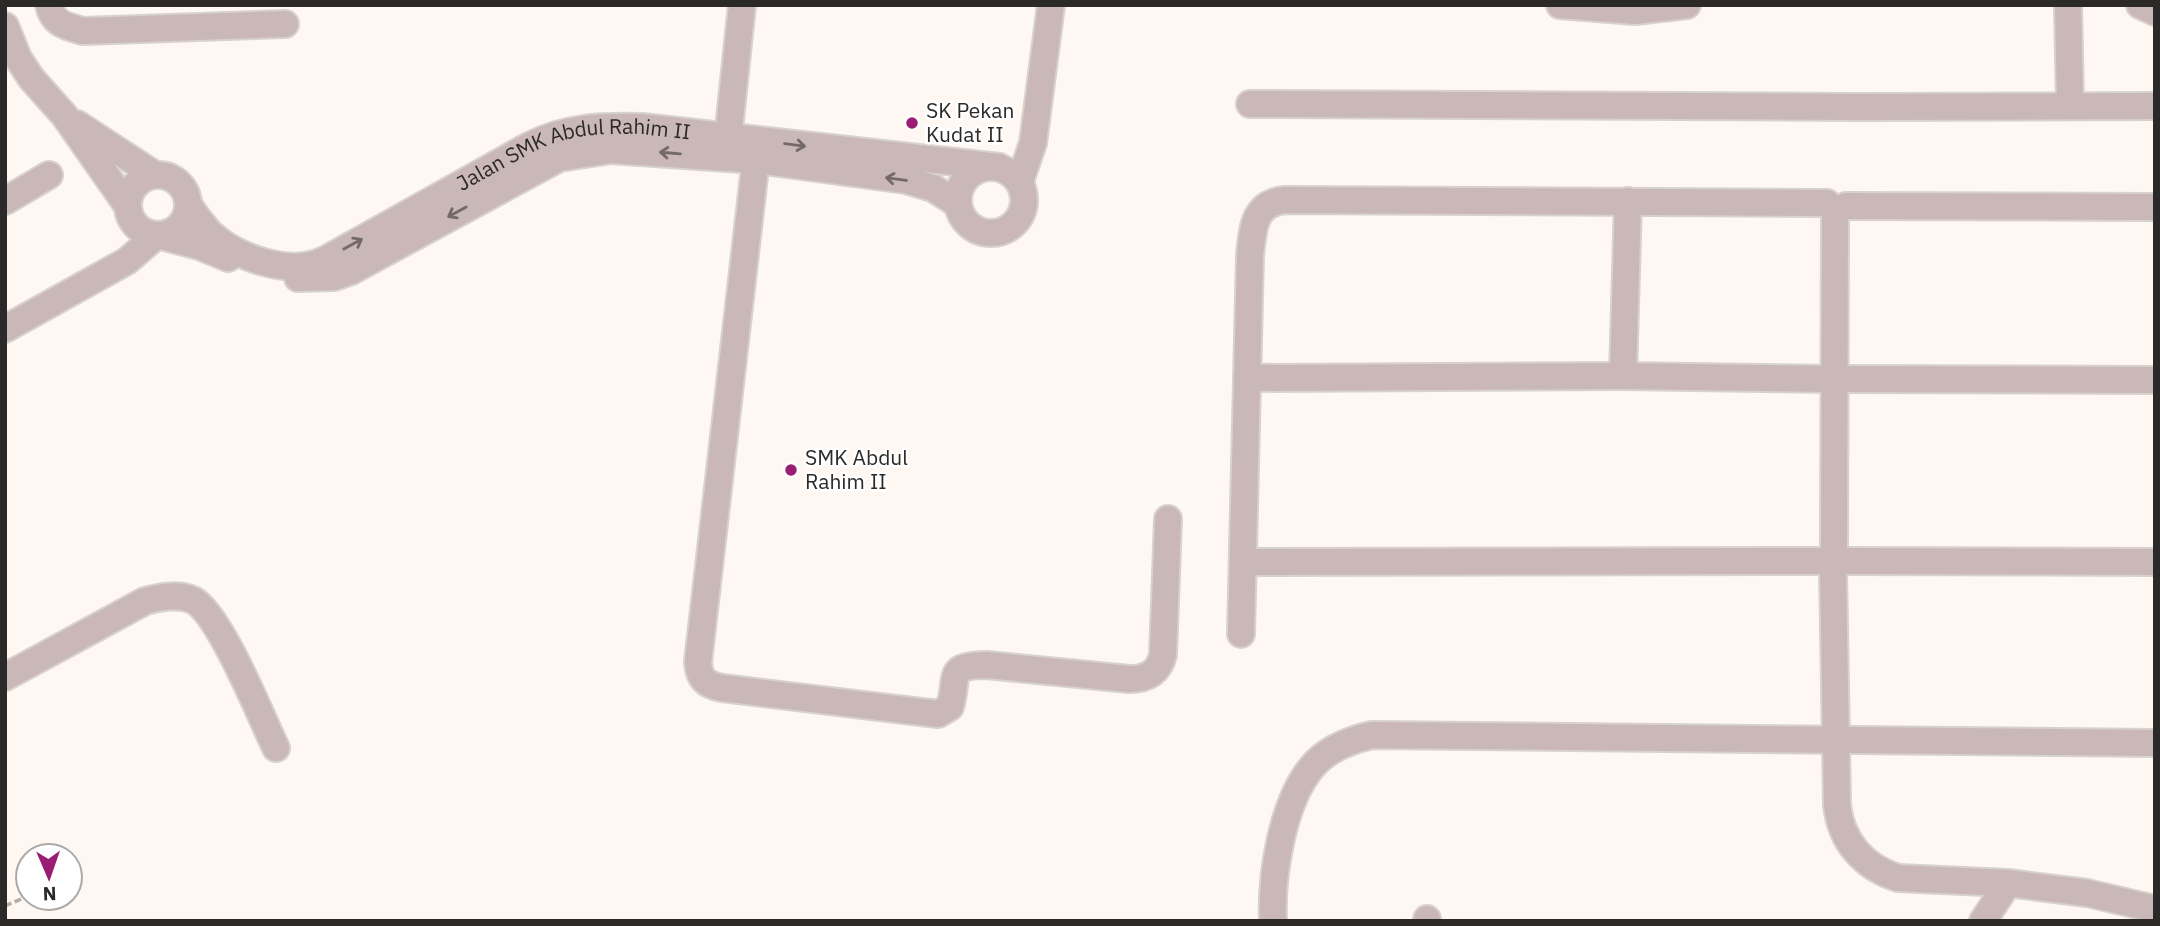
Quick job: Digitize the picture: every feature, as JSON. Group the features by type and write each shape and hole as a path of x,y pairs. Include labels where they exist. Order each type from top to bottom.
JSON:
{"street":[{"path":"49,5 55,20 61,25 83,31 285,24"},
{"path":"728,138 742,5"},
{"path":"1009,174 1033,143 1051,5"},
{"path":"1560,5 1635,11 1687,5"},
{"path":"2068,5 2070,106"},
{"path":"2140,5 2155,12"},
{"path":"5,26 31,78 64,115 145,225 171,233 180,227 187,217 189,206 182,187 174,180 155,175 64,115"},
{"path":"1250,104 2155,106"},
{"name":"Jalan SMK Abdul Rahim II","path":"189,206 210,233 233,249 276,264 306,267 325,260 549,135 602,126 642,127 728,138 757,150 913,182 933,188 958,204"},
{"name":"Jalan SMK Abdul Rahim II","path":"145,225 281,276 306,279 334,277 351,271 559,158 611,150 757,150 1009,174"},
{"path":"757,150 698,662 701,678 706,683 722,688 938,714 950,707 955,678 959,670 966,666 986,665 1129,679 1148,676 1159,667 1163,655 1168,519"},
{"path":"988,167 1009,174 1025,203 1022,214 1015,224 1006,230 994,233 972,228 964,220 958,204 960,186 976,170 988,167"},
{"path":"5,201 49,175"},
{"path":"145,225 130,194 136,184 155,175"},
{"path":"1241,634 1253,230 1257,218 1268,204 1285,200 1628,201 1836,208 2155,207"},
{"path":"1622,376 1628,201"},
{"path":"1836,208 1833,560 1839,821 1854,851 1882,873 1898,878 2008,883 2087,893 2155,909"},
{"path":"5,329 92,279 145,225"},
{"path":"1247,378 1622,376 2155,380"},
{"path":"1243,562 2155,562"},
{"path":"5,677 145,601 161,596 191,599 208,612 222,636 276,748"},
{"path":"1273,921 1274,875 1290,808 1311,767 1339,745 1360,738 1391,735 2155,744"},
{"path":"1983,921 2008,883"}],"place":[{"name":"SK Pekan Kudat II","path":"912,123"},
{"name":"SMK Abdul Rahim II","path":"791,470"}]}
